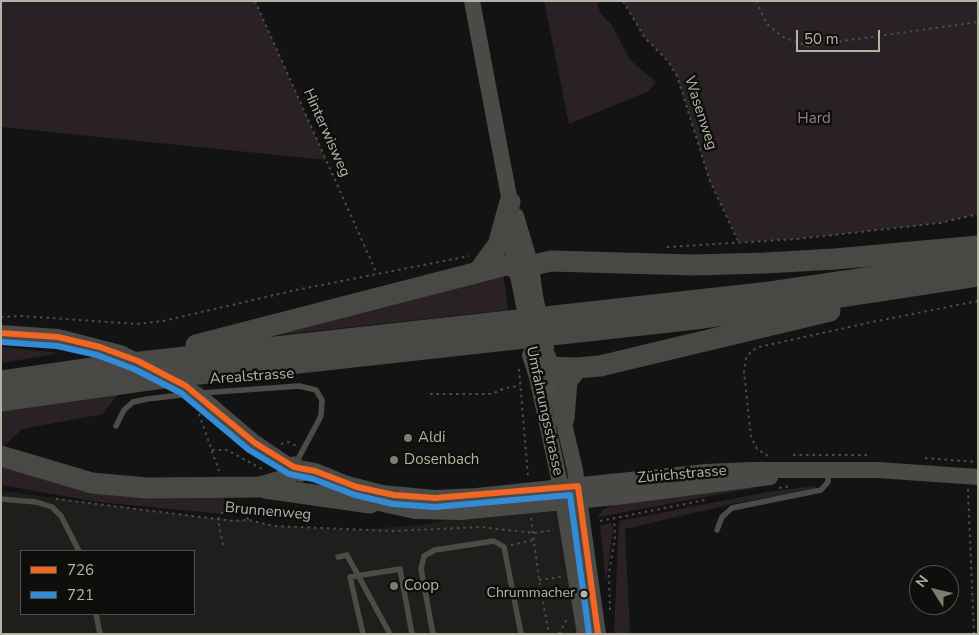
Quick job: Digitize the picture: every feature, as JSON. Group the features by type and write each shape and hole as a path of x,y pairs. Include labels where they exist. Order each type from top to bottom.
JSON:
{"highway":[{"path":"475,264 498,246 510,202"},
{"path":"113,365 475,264 506,265 524,268 551,261 694,265 765,263 835,260 978,246"},
{"path":"1,381 113,365 770,292 872,277 978,258"},
{"path":"1,401 163,378 696,319 978,276"},
{"path":"529,329 537,358 577,368 600,366 782,324 939,281"},
{"path":"564,420 567,381 577,368"},
{"path":"1,456 67,477 105,485 162,488 264,477 284,480 294,468"},
{"path":"264,477 370,503"}],"main road":[{"name":"Umfahrungsstrasse","path":"472,1 510,202 520,225 537,358 537,377 562,495 585,634"},
{"name":"Umfahrungsstrasse","path":"529,298 529,329"},
{"path":"1,333 42,334 81,341 120,353 174,379 199,403 294,468 309,481 370,503 415,511 437,512 562,495"},
{"name":"Umfahrungsstrasse","path":"537,358 564,420 579,493 598,634"},
{"path":"294,468 315,472 367,490 417,498 562,495"},
{"name":"Zürichstrasse","path":"562,495 706,472 828,469 973,476"}],"lane":[{"name":"Arealstrasse","path":"116,426 128,405 147,398 244,389 312,387 320,393 322,400 321,416 294,468"},
{"path":"717,530 727,512 738,505 821,490 828,482 828,469"},
{"path":"1,499 36,502 52,507 61,516 78,550"},
{"path":"433,634 421,569 424,556 435,550 494,541 504,547 521,634"},
{"path":"338,557 347,555 390,634"},
{"path":"363,634 350,577 400,568 412,634"},
{"path":"96,615 100,634"}],"path":[{"name":"Hinterwisweg","path":"255,1 377,274"},
{"name":"Wasenweg","path":"623,1 645,38 672,67 680,84 710,181 739,242 797,239 940,224 978,214"},
{"path":"756,1 767,24 783,37 807,46 978,22"},
{"path":"1,318 21,316 107,324 146,323 377,274 475,264"},
{"path":"774,456 760,452 752,442 744,372 746,359 751,351 759,347 872,322 978,302"},
{"path":"529,481 518,371 537,358"},
{"path":"430,394 492,394 505,388 520,386"},
{"path":"199,403 221,477"},
{"path":"212,450 227,450 262,469 264,477"},
{"path":"791,455 869,455"},
{"path":"925,458 978,462"},
{"path":"973,476 974,634"},
{"name":"Brunnenweg","path":"48,498 233,521 249,520 274,526 393,532 481,527 534,533 554,530"},
{"path":"223,545 218,519 230,499 237,510 249,520"},
{"path":"600,521 660,509"},
{"path":"531,516 539,580 549,634"},
{"path":"610,614 609,574 616,532 614,518"},
{"path":"481,527 483,535"},
{"path":"504,547 534,540"},
{"path":"539,580 576,575"},
{"path":"559,634 570,614"}],"shaded area":[{"path":"1,491 218,519 249,520 274,526 359,530 427,524 507,507 563,501 588,634 1,634"}],"green space":[{"path":"1,1 255,1 326,160 1,127"},
{"path":"544,1 597,1 600,13 612,25 630,60 656,82 649,91 569,124"},
{"name":"Hard","path":"623,1 978,1 978,214 940,223 797,239 739,242 710,181 677,76 668,61 645,38"},
{"path":"503,270 508,310 243,339"},
{"path":"1,347 60,353 1,363"},
{"path":"119,393 103,414 22,429 5,445 1,445 1,411"},
{"path":"1,466 222,496 234,515 98,502 1,485"},
{"path":"755,486 754,488 598,517 602,510 618,503"},
{"path":"816,486 815,489 732,504 625,529 630,634 614,634 619,521 773,491"},
{"path":"611,523 613,528 606,583 600,525"}],"transit line":[{"name":"726","path":"1,333 58,337 100,347 138,361 186,386 255,443 294,467 315,471 357,487 394,495 435,498 578,486 598,634"},
{"name":"721","path":"1,342 57,346 97,355 134,369 181,393 249,450 289,474 313,479 355,495 393,504 435,507 570,495 589,634"}],"place":[{"name":"Aldi","path":"408,438"},
{"name":"Dosenbach","path":"394,460"},
{"name":"Coop","path":"394,586"},
{"name":"Chrummacher","path":"584,594"}]}
